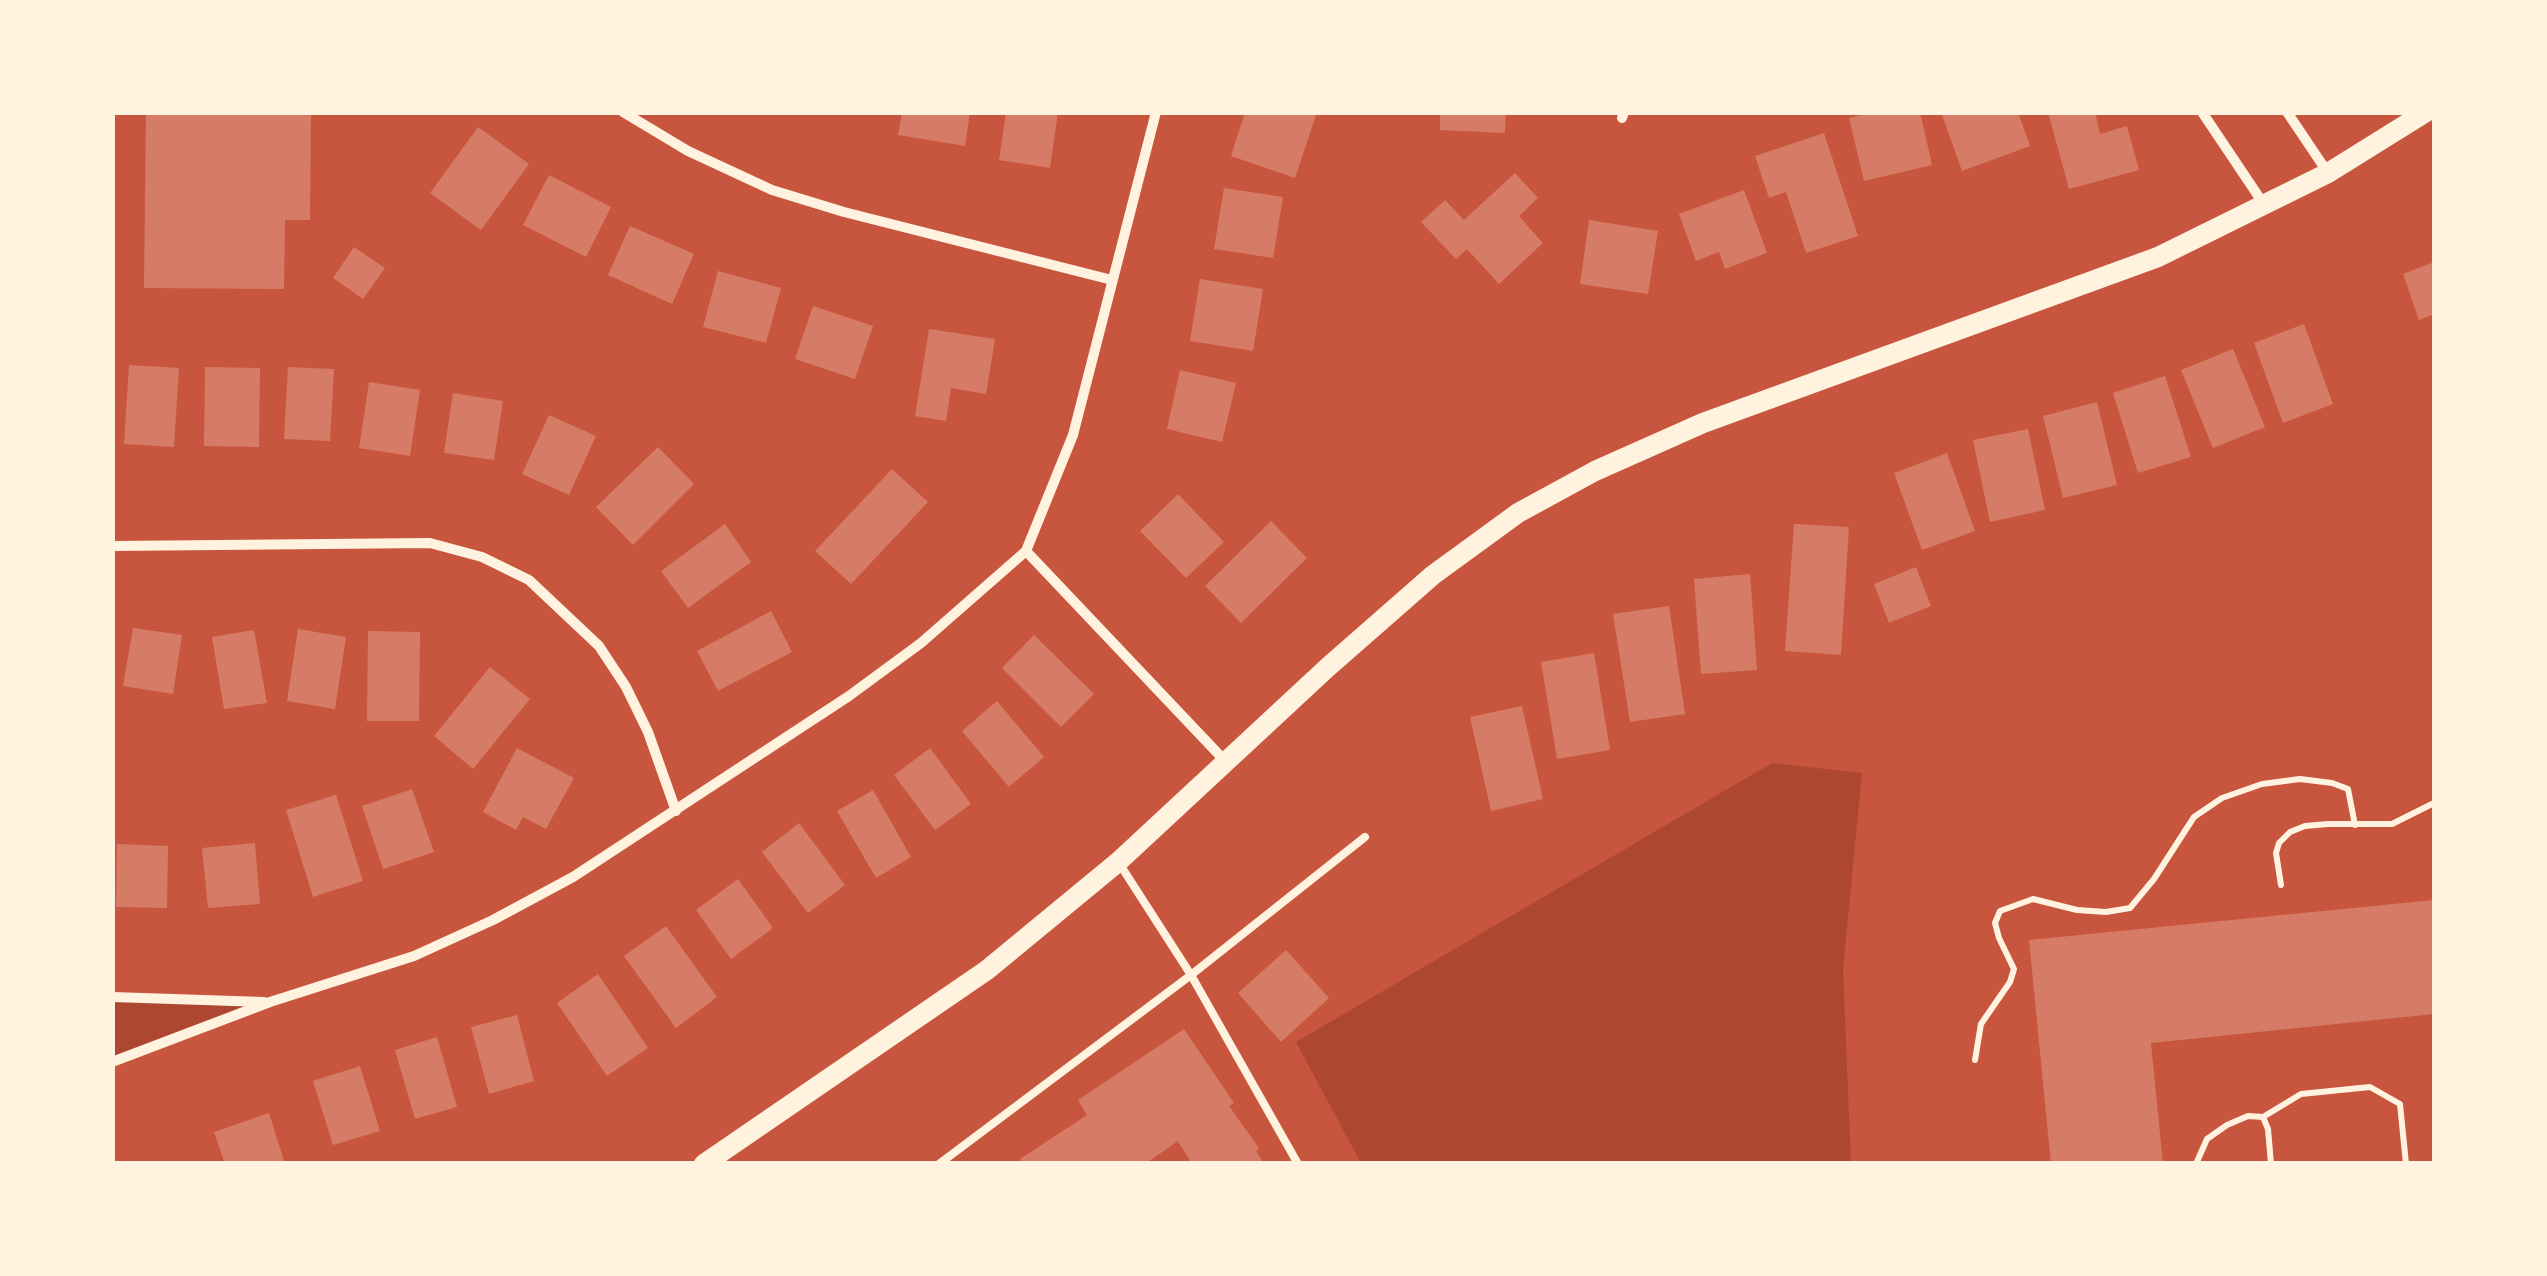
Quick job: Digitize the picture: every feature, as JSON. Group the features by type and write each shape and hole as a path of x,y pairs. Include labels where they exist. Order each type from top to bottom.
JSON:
{"main road":[{"path":"704,1164 987,970 1118,862 1328,666 1434,575 1518,513 1595,471 1704,423 2158,257 2328,173 2426,112"}],"street":[{"path":"623,112 688,152 772,190 1112,280"},
{"path":"112,1062 270,1002 414,956 574,877 850,696 921,643 1026,552 1074,435 1156,112"},
{"path":"2202,112 2265,206"},
{"path":"2286,112 2328,173"},
{"path":"112,546 430,543 482,557 528,580 598,646 626,686 648,732 676,811"},
{"path":"1026,552 1226,762"},
{"path":"112,998 270,1002"}],"lane":[{"path":"939,1164 1191,975 1366,837"},
{"path":"1118,862 1191,975 1298,1164"}],"path":[{"path":"1974,1060 1981,1024 2010,982 2014,969 1995,922 2000,911 2034,899 2077,910 2106,912 2130,908 2194,817 2222,798 2262,784 2300,779 2348,789 2355,825"},
{"path":"2281,885 2276,852 2290,832 2305,826 2392,824 2434,803"},
{"path":"2196,1164 2207,1139 2227,1125 2248,1116 2263,1117 2301,1094 2370,1087 2400,1104 2406,1164"},
{"path":"2263,1117 2271,1164"}],"shaded area":[{"path":"1772,763 1862,773 1843,969 1851,1163 1361,1163 1296,1042"},
{"path":"113,997 270,1002 113,1062"}],"building":[{"path":"146,112 311,112 310,220 285,220 284,289 144,288"},
{"path":"902,112 970,112 965,146 898,135"},
{"path":"1006,112 1058,112 1050,168 999,160"},
{"path":"1245,112 1317,112 1295,178 1231,156"},
{"path":"1440,112 1506,112 1505,133 1440,130"},
{"path":"1873,112 1920,112 1932,165 1864,181 1849,118"},
{"path":"1941,112 2018,112 2030,146 1962,171"},
{"path":"2048,112 2095,112 2100,134 2127,126 2139,170 2069,189"},
{"path":"478,127 529,164 481,230 430,193"},
{"path":"1824,133 1858,236 1806,253 1786,192 1769,198 1755,156"},
{"path":"1515,173 1538,198 1519,216 1543,243 1499,284 1467,249 1456,259 1421,222 1445,200 1464,220"},
{"path":"549,175 611,207 586,257 523,225"},
{"path":"1224,188 1283,197 1273,258 1214,249"},
{"path":"1744,190 1767,253 1725,269 1719,252 1696,261 1679,214"},
{"path":"1589,220 1658,231 1648,294 1580,284"},
{"path":"630,226 694,254 672,304 608,275"},
{"path":"354,247 385,268 363,299 333,278"},
{"path":"2434,262 2434,314 2419,320 2403,274"},
{"path":"718,271 781,288 766,343 703,327"},
{"path":"1200,279 1263,289 1253,351 1190,341"},
{"path":"813,306 873,326 855,379 795,359"},
{"path":"2304,324 2333,404 2283,423 2254,343"},
{"path":"929,329 995,339 986,394 951,388 946,421 915,416"},
{"path":"2233,349 2265,427 2213,448 2181,370"},
{"path":"129,365 179,368 174,447 124,444"},
{"path":"205,367 260,368 259,447 204,446"},
{"path":"288,367 334,369 330,441 284,439"},
{"path":"1180,370 1236,383 1222,442 1167,429"},
{"path":"2165,376 2191,457 2138,473 2113,393"},
{"path":"369,382 420,390 410,456 359,448"},
{"path":"453,393 503,401 494,460 444,453"},
{"path":"2097,402 2117,485 2063,498 2043,416"},
{"path":"549,415 596,436 569,495 522,474"},
{"path":"2028,429 2045,510 1990,522 1973,440"},
{"path":"658,447 694,484 633,545 596,507"},
{"path":"1947,453 1975,531 1922,550 1894,473"},
{"path":"892,469 928,502 851,584 815,551"},
{"path":"1178,494 1224,542 1186,578 1140,531"},
{"path":"1271,521 1307,558 1241,623 1205,586"},
{"path":"725,524 751,562 688,608 661,571"},
{"path":"1794,524 1849,527 1841,655 1785,651"},
{"path":"1916,567 1931,606 1889,623 1874,584"},
{"path":"1750,574 1757,670 1701,674 1694,579"},
{"path":"1669,606 1685,714 1630,722 1613,614"},
{"path":"771,611 792,652 718,691 697,651"},
{"path":"133,628 182,635 173,694 123,686"},
{"path":"298,629 346,637 335,709 287,701"},
{"path":"254,630 267,703 224,709 212,637"},
{"path":"368,631 420,632 419,721 367,721"},
{"path":"1034,635 1094,694 1061,727 1002,668"},
{"path":"1594,653 1610,750 1557,759 1541,662"},
{"path":"490,667 530,699 473,769 434,736"},
{"path":"997,701 1044,757 1009,787 962,731"},
{"path":"1522,706 1543,799 1491,811 1470,717"},
{"path":"517,748 574,778 546,829 523,817 516,830 483,812"},
{"path":"930,748 971,804 935,830 894,775"},
{"path":"412,789 434,852 383,869 362,806"},
{"path":"873,790 911,857 876,878 837,811"},
{"path":"336,795 363,881 313,897 286,810"},
{"path":"799,823 845,885 808,913 762,852"},
{"path":"255,843 260,904 208,908 202,848"},
{"path":"117,844 168,846 167,908 116,907"},
{"path":"738,879 773,928 731,959 696,910"},
{"path":"2434,900 2434,1014 2151,1043 2163,1164 2051,1164 2029,940"},
{"path":"666,926 717,997 676,1028 624,956"},
{"path":"1286,950 1329,998 1281,1042 1238,993"},
{"path":"598,974 648,1048 607,1076 557,1003"},
{"path":"517,1015 534,1081 489,1094 471,1027"},
{"path":"1184,1029 1234,1103 1229,1106 1259,1148 1256,1151 1264,1164 1192,1164 1178,1141 1145,1164 1023,1164 1020,1159 1087,1115 1078,1100"},
{"path":"437,1037 457,1107 415,1119 395,1050"},
{"path":"360,1066 380,1131 333,1145 313,1081"},
{"path":"269,1113 285,1164 225,1164 214,1132"}]}
